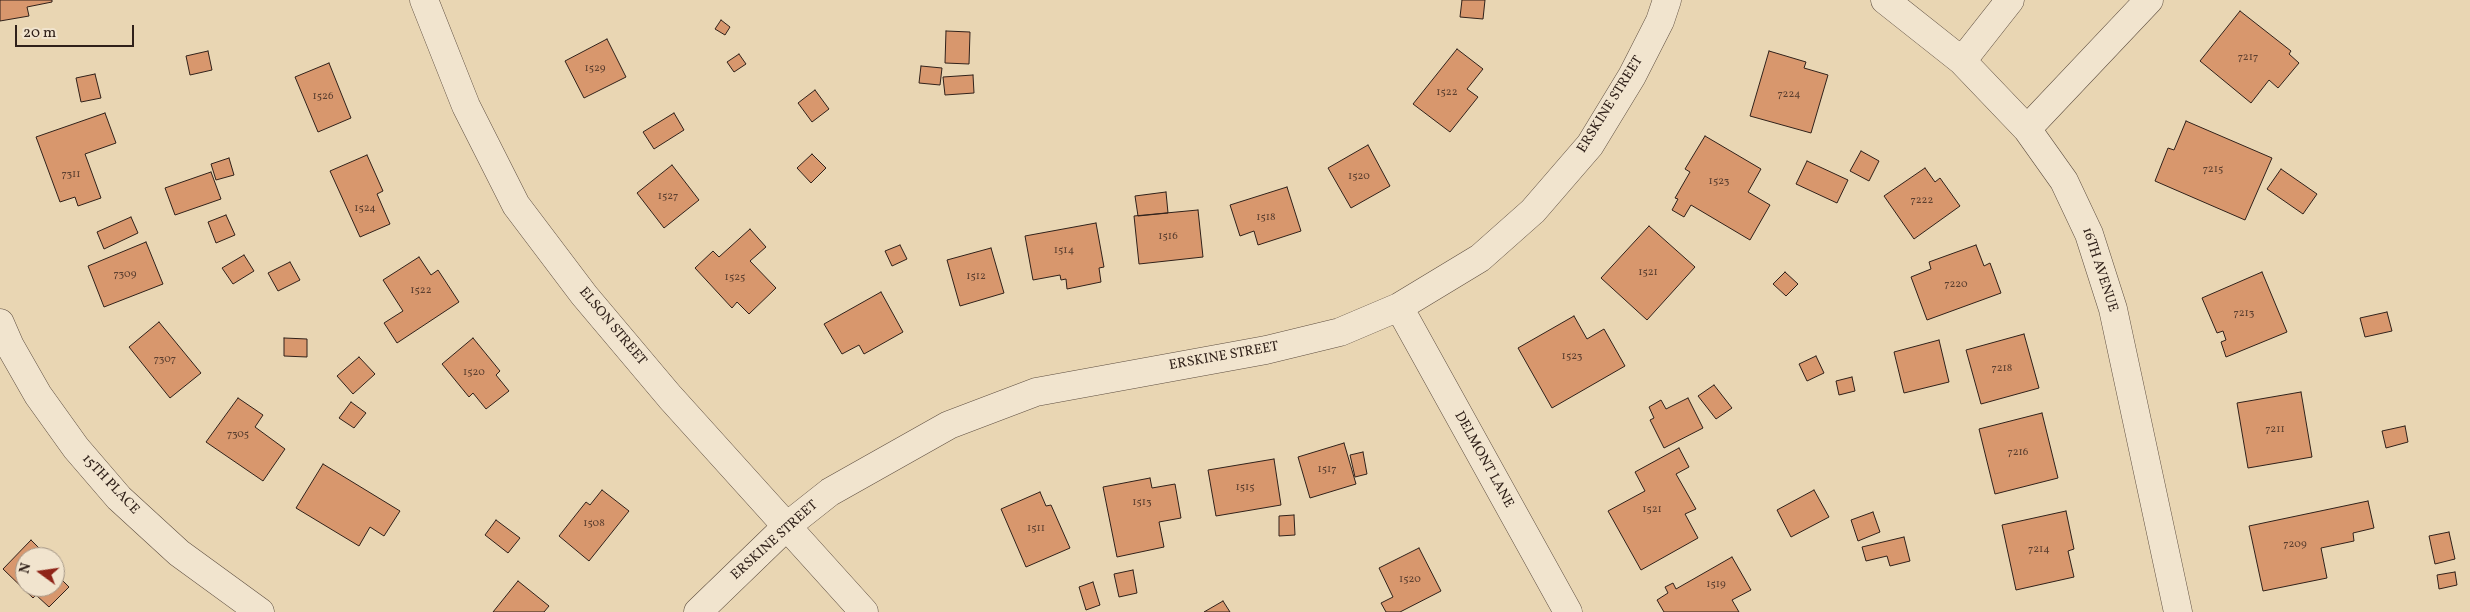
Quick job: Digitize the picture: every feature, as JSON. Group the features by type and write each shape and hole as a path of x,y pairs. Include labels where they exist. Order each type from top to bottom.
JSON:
{"street":[{"name":"ELSON STREET","path":"424,0 466,106 516,206 584,295 670,397 864,612"},
{"name":"ERSKINE STREET","path":"698,612 787,526 830,492 949,425 1036,392 1266,350 1340,332 1399,308 1480,258 1533,211 1590,145 1632,76 1660,21 1667,0"},
{"name":"16TH AVENUE","path":"1885,0 1962,61 2027,129 2064,181 2089,234 2112,309 2178,612"},
{"path":"1962,61 2010,0"},
{"path":"2027,129 2149,0"},
{"name":"DELMONT LANE","path":"1399,308 1568,612"},
{"name":"15TH PLACE","path":"0,323 10,346 38,395 76,448 119,498 178,553 260,612"}],"building":[{"path":"0,0 52,0 52,2 27,7 29,16 0,21"},
{"path":"1462,0 1485,0 1483,19 1460,17"},
{"path":"2240,11 2291,51 2289,54 2299,63 2278,88 2269,80 2251,103 2200,61"},
{"path":"721,20 730,27 725,35 715,29"},
{"path":"946,31 970,32 969,64 945,63"},
{"path":"607,39 626,77 584,98 565,61"},
{"path":"1457,49 1483,69 1467,89 1478,97 1450,132 1413,104"},
{"path":"208,51 212,70 190,75 186,56"},
{"path":"1769,51 1806,62 1804,68 1828,75 1811,133 1750,116"},
{"path":"739,54 746,64 734,72 727,62"},
{"path":"329,63 351,118 318,132 295,77"},
{"path":"921,66 942,68 940,85 919,83"},
{"path":"95,74 101,98 81,102 76,78"},
{"path":"973,75 974,93 945,95 943,77"},
{"path":"815,90 829,109 812,122 798,103"},
{"path":"105,113 116,143 85,154 101,198 78,206 75,197 60,202 36,137"},
{"path":"674,113 684,130 654,149 643,132"},
{"path":"2186,121 2272,158 2245,220 2155,181 2168,148 2174,150"},
{"path":"1705,136 1761,169 1748,192 1770,205 1750,240 1691,205 1684,217 1672,210 1678,199 1675,198 1690,172 1685,169"},
{"path":"1368,145 1390,186 1351,208 1328,168"},
{"path":"1861,151 1879,161 1869,181 1850,171"},
{"path":"812,154 826,168 811,183 797,168"},
{"path":"367,155 383,191 377,194 390,224 360,237 330,171"},
{"path":"229,158 234,175 216,180 211,164"},
{"path":"1807,161 1848,180 1837,203 1796,184"},
{"path":"672,165 699,200 664,228 637,193"},
{"path":"1925,168 1935,182 1940,178 1960,206 1914,239 1884,196"},
{"path":"2281,169 2317,194 2303,214 2267,189"},
{"path":"211,172 221,199 175,215 165,188"},
{"path":"1287,187 1301,231 1258,245 1254,231 1240,236 1230,205"},
{"path":"1166,192 1168,213 1138,216 1135,196"},
{"path":"1198,210 1203,257 1139,264 1134,216"},
{"path":"226,215 235,235 216,243 208,222"},
{"path":"131,217 138,233 104,249 97,232"},
{"path":"1096,223 1104,267 1099,268 1101,282 1067,289 1066,279 1061,280 1060,275 1033,280 1025,236"},
{"path":"1649,226 1695,267 1647,320 1601,278"},
{"path":"750,229 766,247 750,261 776,288 749,314 737,302 732,308 695,268 713,251 719,257"},
{"path":"146,242 163,284 104,307 88,266"},
{"path":"900,245 907,259 892,266 885,251"},
{"path":"1976,245 1984,266 1990,263 2001,293 1927,320 1911,277 1931,269 1929,262"},
{"path":"991,248 1004,293 960,306 947,260"},
{"path":"244,255 254,271 233,284 222,268"},
{"path":"419,257 431,275 438,270 459,302 397,343 384,323 403,311 383,280"},
{"path":"290,262 300,280 278,291 268,273"},
{"path":"1785,272 1798,284 1786,296 1773,284"},
{"path":"2262,272 2287,332 2226,357 2221,342 2226,340 2223,331 2217,333 2202,298"},
{"path":"881,292 903,332 864,354 859,345 842,354 824,324"},
{"path":"2387,312 2392,331 2365,337 2360,318"},
{"path":"1574,316 1587,339 1604,329 1625,366 1552,408 1518,348"},
{"path":"159,322 201,373 170,398 129,347"},
{"path":"2024,334 2039,388 1981,404 1966,350"},
{"path":"284,338 307,339 307,357 284,356"},
{"path":"473,338 500,371 496,375 509,391 486,409 473,393 469,397 442,364"},
{"path":"1939,340 1949,382 1904,393 1894,352"},
{"path":"1816,356 1824,373 1807,381 1799,364"},
{"path":"359,357 375,374 353,394 337,376"},
{"path":"1852,377 1855,391 1839,395 1836,381"},
{"path":"1714,385 1732,408 1716,419 1698,396"},
{"path":"2301,392 2312,457 2248,468 2237,403"},
{"path":"238,398 263,415 255,427 285,449 263,481 206,442"},
{"path":"1688,398 1703,428 1664,448 1650,420 1654,418 1649,407 1661,400 1666,409"},
{"path":"351,402 366,413 354,428 339,418"},
{"path":"2042,413 2058,478 1995,494 1979,429"},
{"path":"2405,426 2408,442 2386,448 2382,431"},
{"path":"1344,443 1356,484 1310,498 1298,457"},
{"path":"1679,448 1689,467 1676,474 1696,509 1685,514 1698,538 1641,570 1608,511 1645,491 1635,472"},
{"path":"1363,452 1367,474 1355,477 1350,455"},
{"path":"1274,459 1281,505 1216,516 1208,470"},
{"path":"323,464 400,511 384,536 370,527 359,546 296,508"},
{"path":"1150,478 1152,488 1175,484 1181,518 1159,522 1164,547 1117,557 1103,487"},
{"path":"602,490 629,511 589,561 559,536 586,502 590,505"},
{"path":"1814,490 1829,517 1791,537 1777,510"},
{"path":"1040,492 1046,506 1051,505 1070,548 1026,567 1001,509"},
{"path":"2368,501 2374,528 2353,533 2354,541 2321,548 2327,578 2263,591 2249,526"},
{"path":"2066,511 2074,549 2068,551 2074,577 2016,590 2002,525"},
{"path":"1873,512 1880,532 1858,541 1851,520"},
{"path":"1294,515 1295,535 1279,536 1279,516"},
{"path":"496,520 520,538 508,553 485,535"},
{"path":"2449,532 2455,559 2435,564 2429,536"},
{"path":"1904,537 1910,561 1890,566 1887,556 1866,561 1862,547"},
{"path":"31,540 38,547 24,547"},
{"path":"1419,548 1441,591 1400,612 1386,612 1381,603 1393,597 1379,568"},
{"path":"15,557 15,581 3,569"},
{"path":"1732,557 1751,590 1732,600 1739,612 1664,612 1657,600 1668,593 1665,587 1673,583 1676,589"},
{"path":"1133,570 1137,593 1119,597 1114,574"},
{"path":"2455,572 2457,585 2439,589 2437,575"},
{"path":"518,581 549,606 544,612 493,612"},
{"path":"1093,582 1100,605 1086,610 1079,587"},
{"path":"65,583 69,587 65,591"},
{"path":"38,597 59,597 49,607"},
{"path":"1223,601 1230,612 1204,612"}]}
